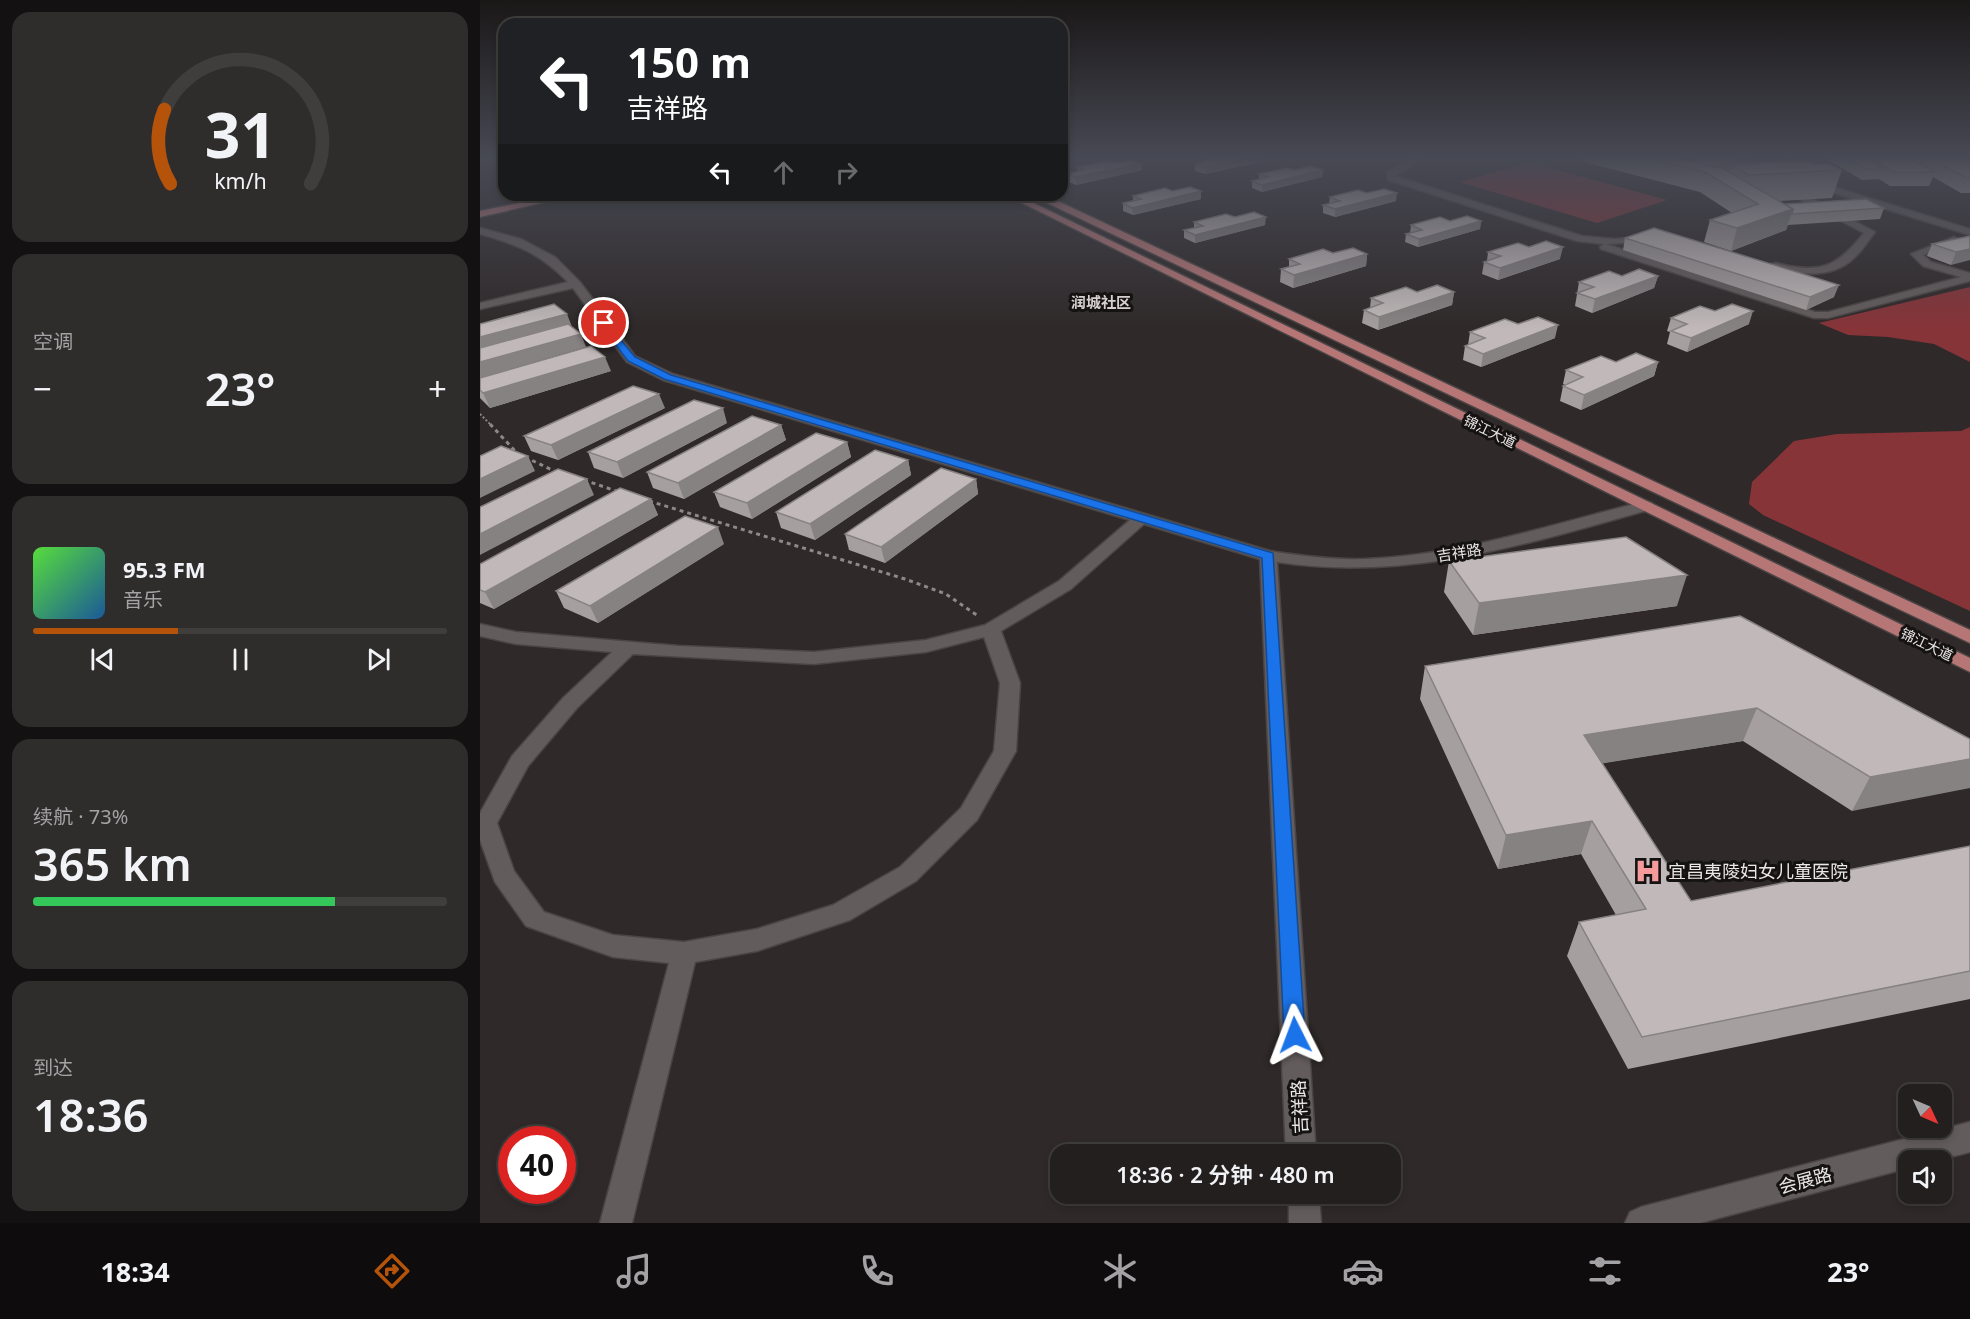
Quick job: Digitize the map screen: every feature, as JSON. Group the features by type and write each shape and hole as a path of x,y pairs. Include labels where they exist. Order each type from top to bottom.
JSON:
{"main road":[{"name":"锦江大道","path":"1050,215 1970,666"},
{"name":"锦江大道","path":"1080,215 1970,637"}],"street":[{"path":"1506,215 1814,315 1828,315 1970,277"},
{"path":"1767,264 1798,273 1828,268 1849,258 1870,232 1837,215"},
{"path":"1913,215 1970,233"},
{"path":"1945,215 1970,223"},
{"name":"吉祥路","path":"480,231 517,241 551,259 576,284 632,359 668,377 1268,556 1342,566 1430,557 1528,538 1646,506"},
{"path":"1970,233 1916,254 1927,264 1970,277"},
{"path":"1581,239 1614,242 1659,238"},
{"path":"480,306 576,284"},
{"path":"480,630 516,638 628,648 814,658 926,646 991,629 1065,585 1142,518"},
{"name":"吉祥路","path":"1268,556 1300,1144"},
{"path":"628,648 570,703 520,761 486,823 503,875 535,919 613,946 684,953 757,940 841,913 908,874 969,814 1005,751 1011,683 991,629"},
{"path":"616,1223 684,953"},
{"name":"会展路","path":"1641,1223 1970,1137"},
{"path":"1304,1204 1305,1223"}],"path":[{"path":"480,414 492,424 503,442 516,453 563,474"},
{"path":"574,477 631,495"},
{"path":"642,499 946,594 976,613 991,629"}],"shaded area":[{"path":"1571,215 1621,215 1597,223"},
{"path":"1970,287 1970,362 1934,344 1888,337 1848,335 1819,323"},
{"path":"1970,427 1970,611 1763,515 1749,504 1752,482 1794,441 1837,434 1961,431"}],"building":[{"path":"1222,215 1235,217 1261,215 1266,217 1195,235 1184,230 1203,226 1194,222"},
{"path":"1725,215 1775,215 1737,228 1710,220"},
{"path":"1467,216 1481,221 1419,239 1406,234 1422,230 1411,225 1440,217 1450,221"},
{"path":"1654,228 1839,285 1810,297 1625,238"},
{"path":"1970,236 1970,249 1956,252 1932,244"},
{"path":"1546,241 1563,247 1500,268 1484,262 1501,256 1488,252 1518,243 1529,247"},
{"path":"1353,248 1367,254 1294,275 1281,269 1300,264 1289,259 1323,249 1333,253"},
{"path":"1639,269 1658,276 1595,299 1577,293 1594,287 1579,282 1609,271 1622,276"},
{"path":"1437,285 1454,292 1379,317 1364,310 1383,303 1371,298 1406,287 1417,292"},
{"path":"554,304 567,314 480,337 480,324"},
{"path":"1732,304 1753,311 1691,338 1671,331 1687,324 1671,318 1700,306 1715,311"},
{"path":"1538,317 1558,325 1483,354 1465,346 1485,338 1470,332 1505,319 1518,324"},
{"path":"568,324 581,334 480,362 480,348"},
{"path":"591,346 605,357 483,393 480,390 480,378"},
{"path":"1636,353 1658,362 1584,395 1563,386 1583,377 1566,370 1601,356 1616,362"},
{"path":"633,386 659,394 551,445 524,436"},
{"path":"694,400 723,408 617,462 588,452"},
{"path":"752,416 781,425 678,483 647,472"},
{"path":"816,433 847,442 747,503 714,492"},
{"path":"501,446 528,456 480,479 480,456"},
{"path":"875,450 908,460 810,524 776,512"},
{"path":"941,468 976,479 881,547 845,534"},
{"path":"558,469 587,479 480,534 480,507"},
{"path":"620,488 651,499 485,592 480,590 480,564"},
{"path":"685,516 718,527 590,606 556,591"},
{"path":"1626,537 1687,575 1479,603 1449,561"},
{"path":"1740,616 1970,739 1970,759 1870,777 1757,708 1584,735 1691,901 1970,846 1970,971 1642,1037 1579,922 1646,909 1592,821 1506,835 1425,666"}],"place":[{"name":"宜昌夷陵妇女儿童医院","path":"1648,871"}],"district":[{"name":"润城社区","path":"1101,302"}],"route":[{"path":"604,323 632,359 668,377 1268,556 1295,1035"}]}
